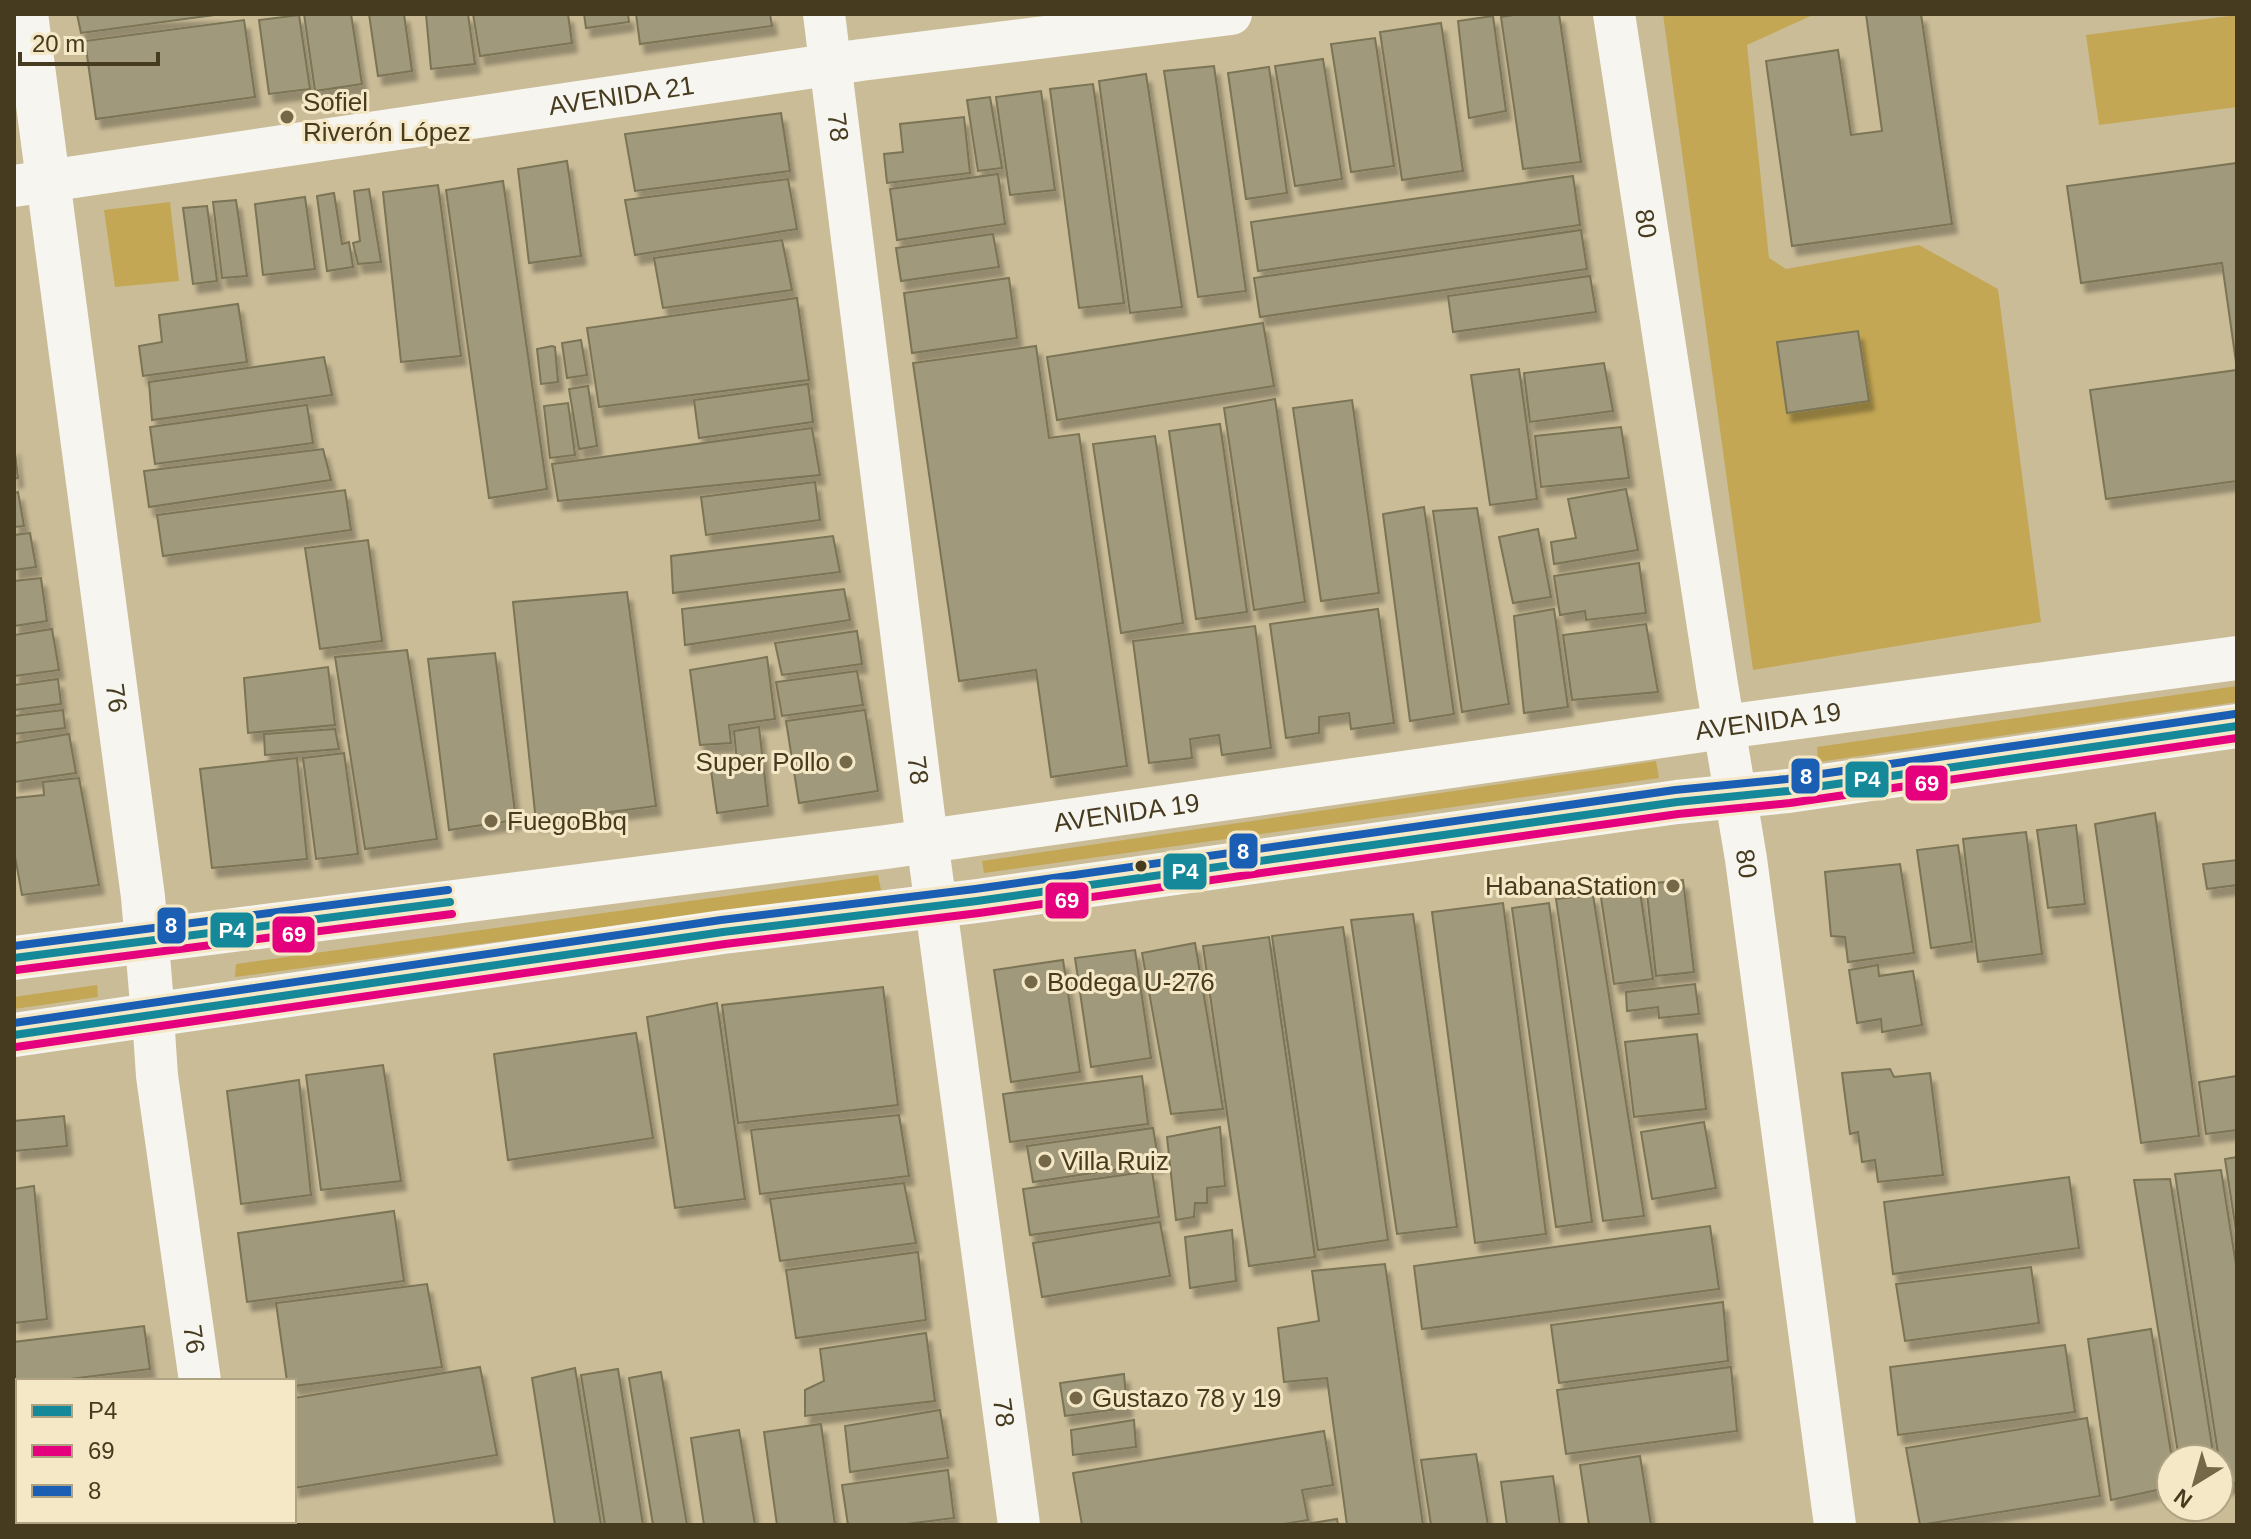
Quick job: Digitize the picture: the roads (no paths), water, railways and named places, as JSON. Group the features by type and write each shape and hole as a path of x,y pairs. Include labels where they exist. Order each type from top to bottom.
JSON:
{"main road":[{"name":"76","path":"26,14 31,184 149,939 153,1016"},
{"name":"AVENIDA 19","path":"14,958 927,840 2237,658"},
{"path":"14,1035 723,932 938,906 1677,802 1788,791 2237,726"}],"street":[{"name":"78","path":"824,14 927,840 1019,1525"},
{"name":"AVENIDA 21","path":"31,184 831,65 1231,14"},
{"name":"80","path":"1614,14 1746,859 1835,1525"},
{"name":"76","path":"153,1016 157,1076 200,1379"}],"place":[{"name":"Sofiel Riverón López","path":"287,117"},
{"name":"Super Pollo","path":"846,762"},
{"name":"FuegoBbq","path":"491,821"},
{"name":"HabanaStation","path":"1673,886"},
{"name":"Bodega U-276","path":"1031,982"},
{"name":"Villa Ruiz","path":"1045,1161"},
{"name":"Gustazo 78 y 19","path":"1076,1398"}]}
